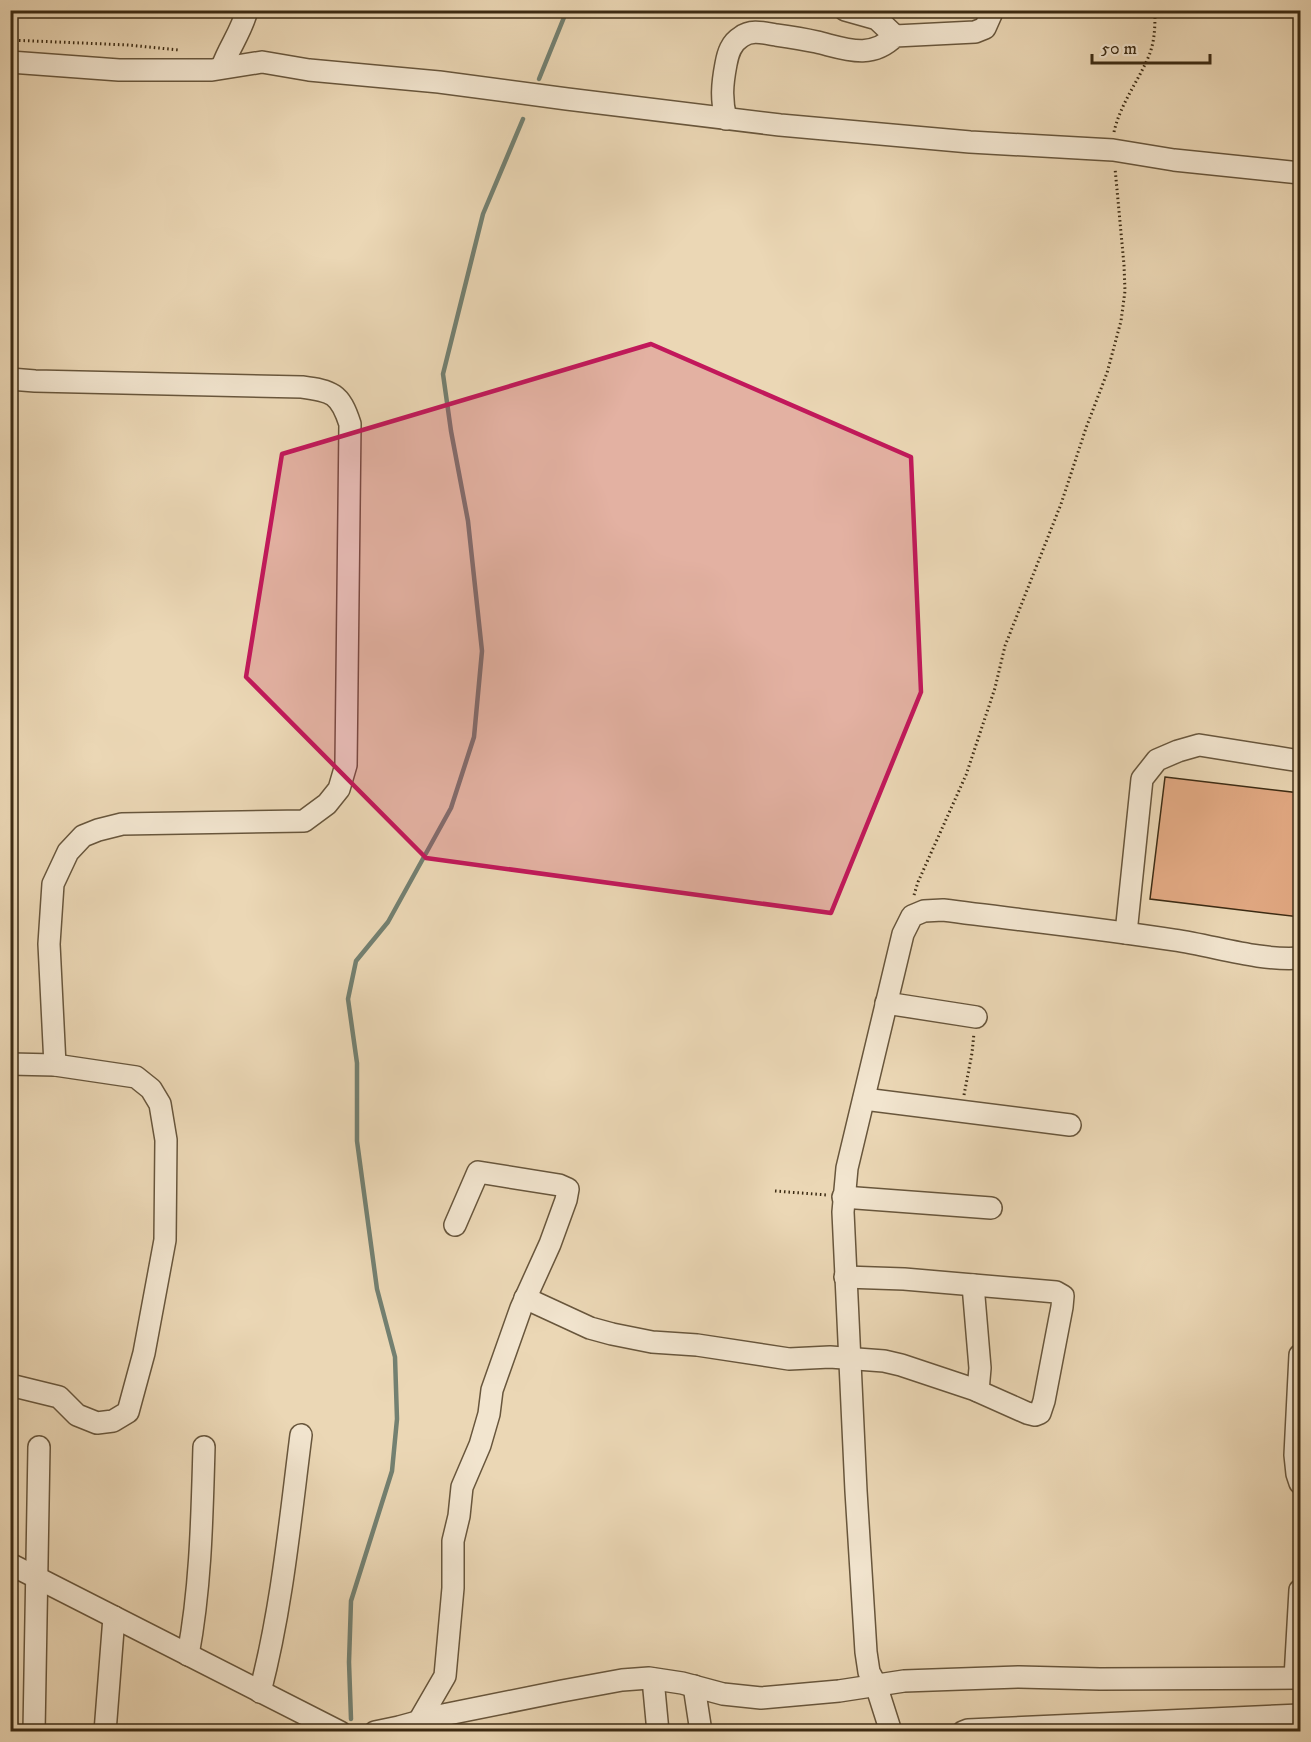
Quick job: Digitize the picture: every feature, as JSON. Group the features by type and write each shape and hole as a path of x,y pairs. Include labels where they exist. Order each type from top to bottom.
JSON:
{"street":[{"path":"222,67 226,54 243,24 247,10"},
{"path":"845,10 878,19 895,36"},
{"path":"726,119 721,102 723,80 732,45 742,35 758,32 864,51 886,45 895,36 975,32 985,28 993,10"},
{"path":"10,62 119,70 212,70 262,62 309,70 439,81 726,119 970,142 1113,150 1174,160 1300,173"},
{"path":"10,379 302,387 323,390 336,396 345,407 350,424 346,765 339,789 327,804 304,820 123,824 83,836 68,852 53,884 49,944 55,1065"},
{"path":"1118,931 1142,779 1157,760 1199,745 1300,761"},
{"path":"891,1731 876,1685 869,1672 866,1652 856,1502 843,1197 847,1168 903,934 912,916 924,911 943,910 1118,931 1265,957 1300,958"},
{"path":"886,1004 976,1017"},
{"path":"10,1065 55,1065 136,1077 151,1089 160,1104 165,1140 165,1240 144,1353 128,1412 113,1421 97,1423 77,1415 59,1397 10,1385"},
{"path":"864,1099 1070,1125"},
{"path":"419,1721 445,1676 453,1588 453,1541 459,1516 462,1487 480,1445 489,1414 492,1390 525,1298 550,1244 568,1189 559,1185 478,1172 455,1225"},
{"path":"843,1197 991,1208"},
{"path":"525,1298 590,1328 642,1340 697,1345 789,1359 830,1357 901,1365 978,1391 1027,1413 1035,1415 1040,1413 1060,1319 1062,1296 1056,1292 845,1277"},
{"path":"973,1285 980,1368 978,1391"},
{"path":"1300,1355 1295,1455 1300,1483"},
{"path":"851,1384 878,1361"},
{"path":"260,1692 270,1655 278,1606 301,1435"},
{"path":"34,1731 39,1447"},
{"path":"188,1655 198,1582 204,1447"},
{"path":"10,1564 340,1731"},
{"path":"375,1731 464,1710 622,1680 653,1679 723,1694 761,1698 839,1691 904,1681 1019,1677 1298,1678 1300,1590"},
{"path":"105,1731 114,1617"},
{"path":"653,1679 658,1731"},
{"path":"694,1686 698,1726"},
{"path":"963,1731 1300,1715"}],"path":[{"path":"912,916 912,900 918,882 966,775 995,688 1005,646 1061,504 1079,446 1107,373 1121,321 1125,291 1113,150 1114,130 1119,113 1152,46 1155,36 1155,10"},
{"path":"10,40 128,45 184,51"},
{"path":"961,1111 976,1017"},
{"path":"775,1191 843,1197"}],"highlighted area":[{"path":"651,344 911,457 921,692 831,913 426,858 246,677 282,454"}],"building":[{"path":"1165,777 1300,793 1300,917 1150,899"}],"waterway":[{"path":"539,79 567,10"},
{"path":"351,1719 349,1662 351,1601 392,1471 397,1419 395,1357 377,1289 357,1141 357,1063 348,999 356,961 388,922 451,808 474,737 482,651 468,521 443,374 483,214 523,119"}]}
